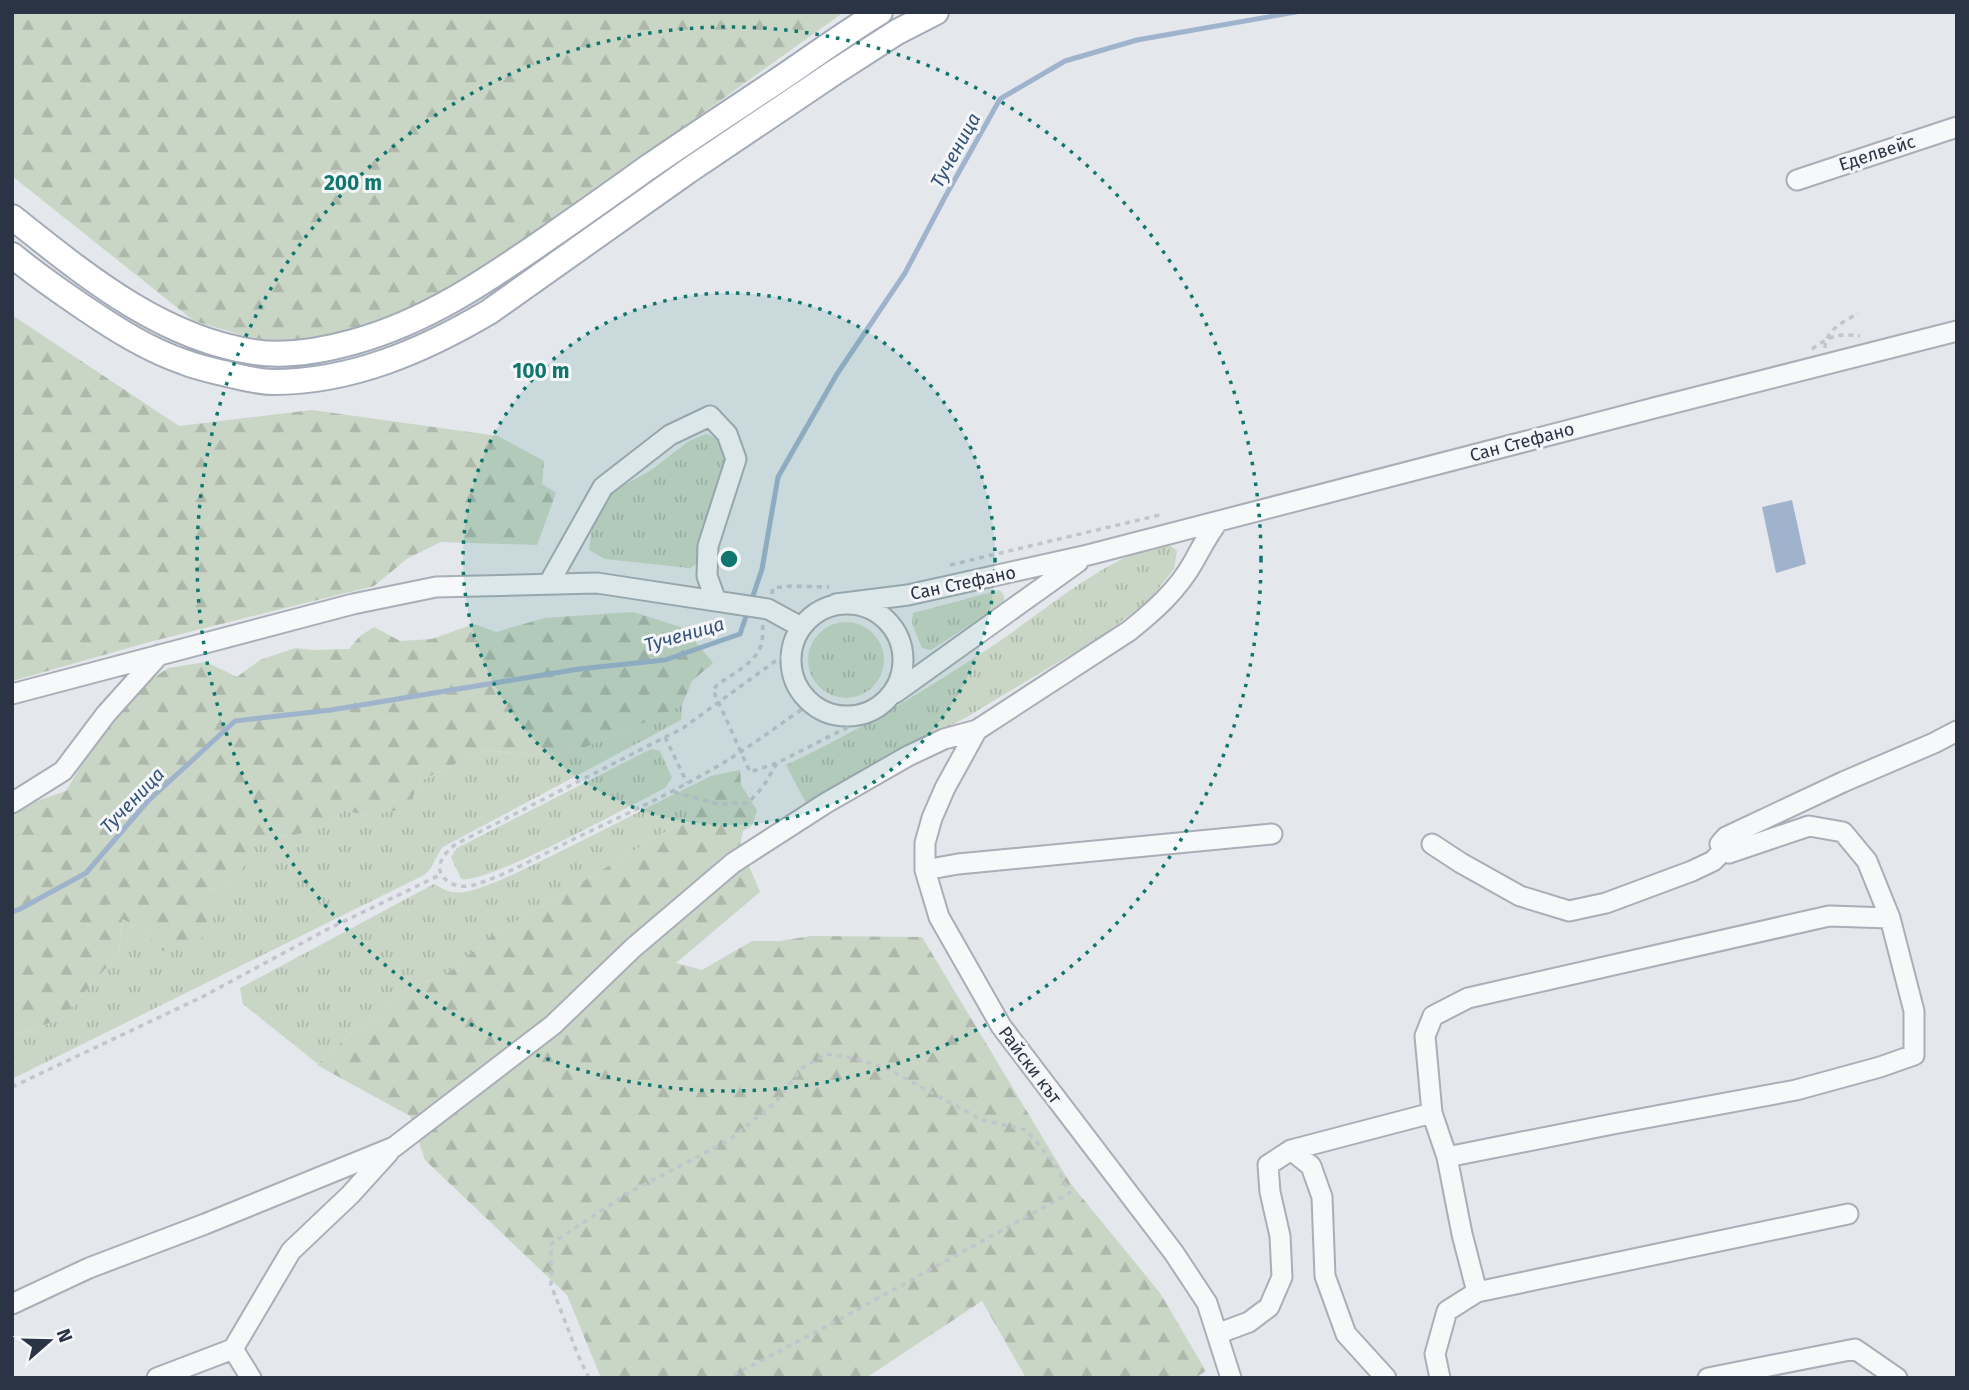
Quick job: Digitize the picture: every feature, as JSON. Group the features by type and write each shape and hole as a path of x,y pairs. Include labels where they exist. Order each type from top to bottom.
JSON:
{"main road":[{"path":"12,217 117,296 187,332 224,345 284,355 341,346 426,316 477,287 665,156 880,12"},
{"path":"12,255 124,334 185,363 270,382 320,379 347,374 402,356 489,312 688,171 813,87 897,32 936,12"}],"street":[{"name":"Еделвейс","path":"1797,180 1957,127"},
{"name":"Сан Стефано","path":"833,596 908,595 1088,555 1957,331"},
{"path":"549,583 603,487 670,435 710,416 727,434 736,459 708,545 707,576 716,601"},
{"path":"157,1378 233,1349 291,1251 350,1195 394,1147 553,1025 633,948 733,863 826,803 908,755 944,739 977,730 1129,631 1170,595 1217,523"},
{"name":"Сан Стефано","path":"893,694 1088,555"},
{"path":"12,694 353,604 436,587 597,583 765,609 801,627"},
{"path":"833,596 870,608 884,617 895,630 902,645 904,662 901,679 893,694 869,713 854,717 824,712 811,703 794,679 791,664 795,637 801,627 833,596"},
{"path":"12,803 63,771 106,714 159,655"},
{"name":"Райски кът","path":"977,730 945,788 925,843 925,870 939,917 1001,1026 1174,1252 1207,1303 1231,1378"},
{"path":"1447,1157 1796,1090 1914,1055 1914,1011 1890,918 1867,861 1843,832 1809,825 1729,853 1723,851 1720,844 1726,837 1957,732"},
{"path":"925,870 958,864 1272,834"},
{"path":"1432,844 1520,896 1569,911 1606,903 1692,871 1713,861 1723,851"},
{"path":"1477,1292 1447,1157 1432,1113 1425,1036 1433,1016 1468,998 1829,916 1890,918"},
{"path":"1217,1334 1249,1322 1269,1307 1282,1277 1280,1236 1270,1192 1268,1166 1291,1150 1432,1113"},
{"path":"12,1304 89,1268 394,1147"},
{"path":"1291,1150 1311,1166 1322,1198 1325,1276 1346,1334 1386,1378"},
{"path":"1440,1378 1435,1353 1447,1311 1477,1292 1848,1214"},
{"path":"233,1349 251,1378"},
{"path":"1708,1378 1855,1349 1897,1378"}],"path":[{"path":"1806,353 1825,339 1835,327 1858,313"},
{"path":"1825,339 1842,333 1861,336"},
{"path":"1824,364 1825,339"},
{"path":"942,567 1174,512"},
{"path":"833,596 792,586 773,588 765,609 759,651 751,661 713,690 750,772 777,762 848,727 854,717"},
{"path":"792,649 683,728 456,844 444,853 439,865 442,874 447,882 465,887 522,864 672,792 720,765 811,703"},
{"path":"665,737 687,783"},
{"path":"672,792 718,804 748,803 763,787 777,762"},
{"path":"12,1087 202,997 328,929 442,874"},
{"path":"589,1378 551,1284 551,1244 628,1193 728,1141 776,1102 801,1069 826,1055 857,1059 886,1068 982,1120 1026,1130 1054,1163 1070,1193 727,1378"}],"green space":[{"path":"12,12 844,12 473,278 405,312 342,333 283,343 245,336 194,321 12,176"},
{"path":"12,315 179,426 312,410 498,436 544,461 542,484 556,493 537,545 441,542 408,558 374,586 153,641 12,681"},
{"path":"706,434 717,439 723,446 725,455 722,476 709,512 696,564 690,568 605,559 589,550 593,521 611,492 650,471 689,441"},
{"path":"1168,544 1177,551 1174,569 1150,599 1105,634 965,718 872,766 807,805 786,765 866,724 918,693 994,645 1073,588 1106,568 1133,554"},
{"path":"1000,590 1004,595 1004,603 931,650 922,648 912,624 913,613"},
{"path":"633,612 684,628 713,663 692,681 682,705 627,731 575,751 536,755 484,750 420,781 413,796 398,810 369,816 343,810 329,824 296,835 249,840 251,857 230,886 207,890 213,919 198,945 163,951 144,930 122,919 119,953 61,1019 12,1036 12,815 37,801 66,791 95,743 149,681 168,668 206,662 237,677 260,660 295,648 349,649 360,636 374,627 400,641 432,639 474,624 496,632 545,618"},
{"path":"839,622 853,622 867,628 878,639 884,660 881,675 873,687 853,698 839,698 825,692 814,681 808,667 808,653 814,639 825,628"},
{"path":"682,705 681,720 443,847 424,875 12,1079 12,1036 61,1019 119,953 122,919 144,930 163,951 207,890 230,886 250,857 249,840 296,835 329,824 343,810 369,816 413,796 420,781 484,750 536,755 575,751 627,731"},
{"path":"651,749 660,751 672,778 665,788 528,857 475,878 461,879 451,857 457,848"},
{"path":"740,770 741,785 757,810 752,826 743,831 740,845 760,892 676,963 702,970 752,941 780,941 811,936 922,937 1070,1183 1160,1293 1206,1371 1195,1378 1026,1378 982,1301 866,1378 601,1378 567,1295 425,1160 410,1116 317,1065 351,1033 380,1019 394,997 447,974 488,938 687,819 696,795 720,774"},
{"path":"720,774 696,795 687,819 488,938 447,974 394,997 380,1019 351,1033 318,1064 243,1004 240,988 434,884 448,891 460,892 493,883"}],"water":[{"path":"1792,500 1806,564 1776,573 1762,507"}],"waterway":[{"name":"Тученица","path":"12,912 86,873 148,801 235,721 331,710 579,669 665,660 740,634 762,569 778,477 837,374 905,273 1000,99 1065,61 1137,40 1296,12"}]}
